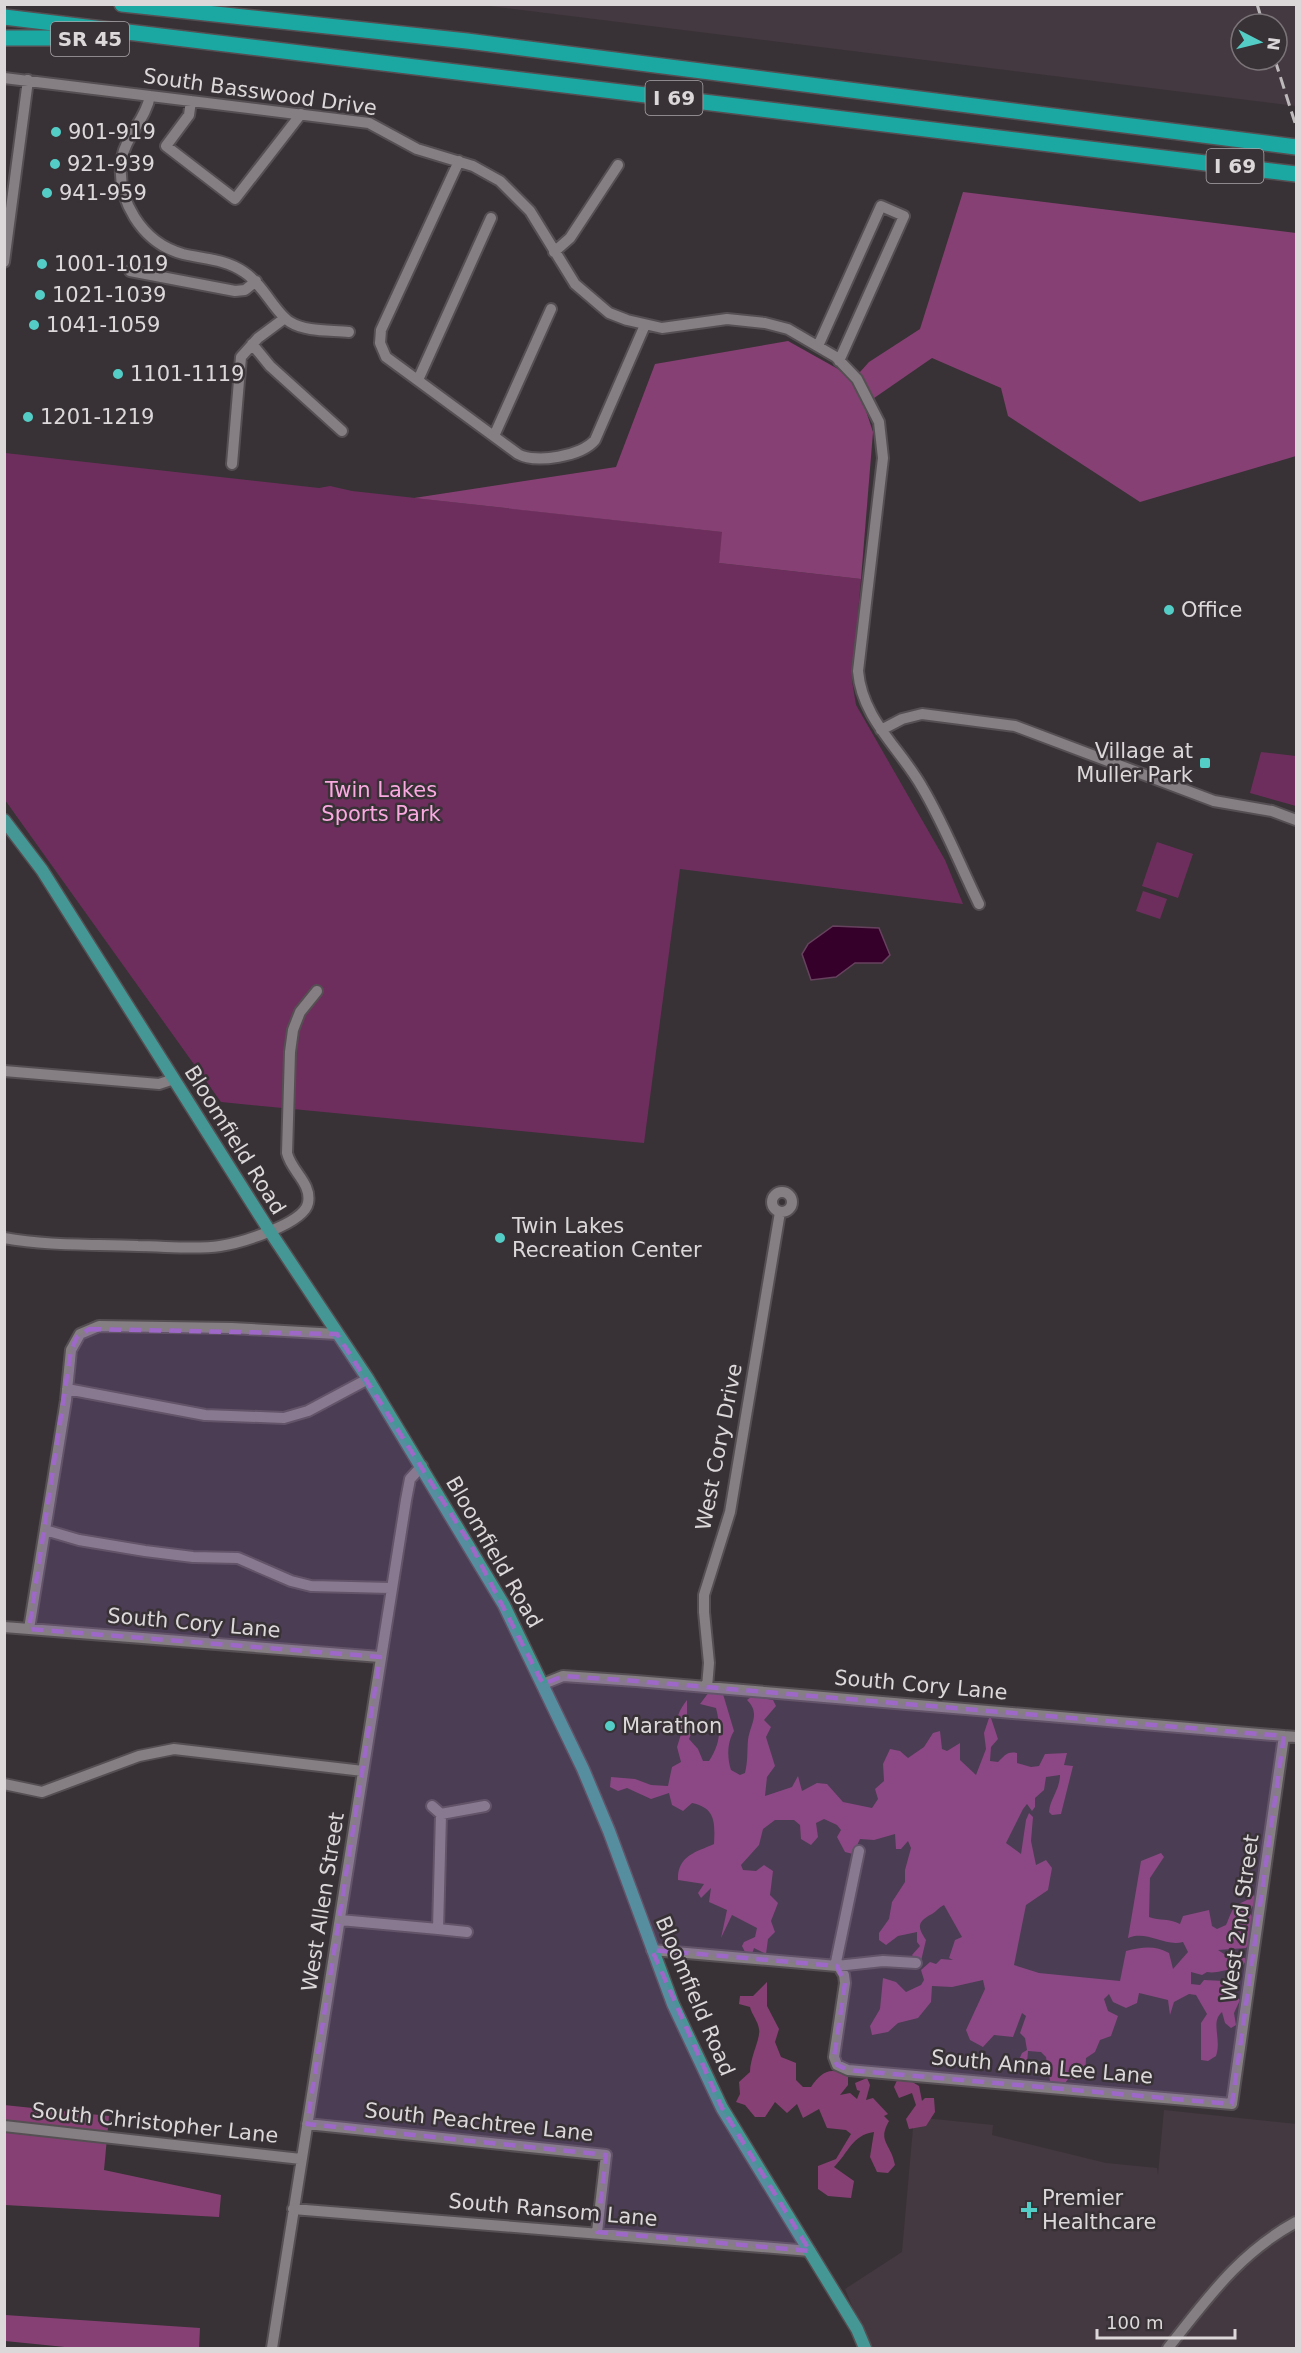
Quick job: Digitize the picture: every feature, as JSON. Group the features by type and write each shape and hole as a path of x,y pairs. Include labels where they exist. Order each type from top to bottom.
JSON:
{"highway":[{"name":"I 69","path":"122,4 466,41 1085,118 1296,147"},
{"name":"I 69","path":"4,17 1296,174"},
{"name":"SR 45","path":"4,38 176,38"},
{"path":"1220,138 1296,140"}],"main road":[{"name":"Bloomfield Road","path":"4,820 42,870 269,1230 368,1379 504,1605 543,1684 609,1831 674,2007 722,2108 810,2251 865,2349"}],"street":[{"name":"South Basswood Drive","path":"4,78 369,123 417,149 459,161 491,174 515,193 531,211 575,284 592,301 609,313 662,328 727,319 765,323 788,329 839,361 857,380 879,422 882,475 858,671 861,695 881,730 922,786 979,904"},
{"path":"4,262 28,80"},
{"path":"150,96 148,107 130,136 122,156 122,186 133,215 145,231 166,247 183,254 229,264 256,281 285,318 303,328 349,332"},
{"path":"191,102 189,115 166,146 235,199 301,114"},
{"path":"459,161 379,337 386,357 523,457 539,460 584,449 592,444 645,325"},
{"path":"554,252 570,238 618,165"},
{"path":"818,346 881,206 904,216 839,361"},
{"path":"418,380 491,218"},
{"path":"130,271 240,291 256,281"},
{"path":"494,436 551,309"},
{"path":"232,464 239,362 252,344 285,318"},
{"path":"252,344 270,366 342,431"},
{"path":"881,730 902,718 922,714 1007,724 1214,801 1272,811 1296,820"},
{"path":"4,1238 34,1243 203,1248 222,1246 269,1230 299,1216 309,1202 307,1187 294,1170 287,1153 290,1052 300,1012 317,991"},
{"path":"4,1071 159,1084 174,1079"},
{"name":"West Cory Drive","path":"707,1687 709,1663 704,1595 730,1512 780,1212"},
{"path":"29,1629 72,1345 80,1334 99,1326 232,1328 338,1334"},
{"path":"67,1389 205,1415 284,1418 308,1411 368,1379"},
{"name":"West Allen Street","path":"272,2349 391,1588 410,1479 422,1466"},
{"path":"45,1530 79,1540 145,1551 238,1558 291,1581 311,1586 391,1588"},
{"name":"South Cory Lane","path":"4,1627 380,1657"},
{"name":"South Cory Lane","path":"543,1684 563,1676 1296,1737"},
{"name":"West 2nd Street","path":"1232,2104 1284,1736"},
{"path":"4,1784 42,1792 139,1756 174,1749 363,1771"},
{"path":"438,1929 441,1876 436,1810 485,1806"},
{"path":"837,1966 859,1851"},
{"path":"340,1920 467,1932"},
{"path":"652,1950 837,1966 883,1961 916,1963"},
{"name":"South Anna Lee Lane","path":"837,1966 844,1975 845,1983 834,2057 837,2065 848,2070 1232,2104"},
{"name":"South Peachtree Lane","path":"307,2124 606,2154 597,2232"},
{"name":"South Christopher Lane","path":"4,2126 301,2159"},
{"name":"South Ransom Lane","path":"293,2209 810,2251"},
{"path":"1168,2349 1237,2263 1268,2238 1296,2222"}],"highlighted area":[{"path":"89,1329 337,1334 472,1547 543,1684 563,1676 636,1681 1284,1736 1232,2104 848,2070 837,2065 834,2057 845,1983 837,1966 652,1950 722,2108 810,2251 597,2232 606,2155 307,2124 380,1657 29,1629 71,1350 77,1337"}],"shaded area":[{"path":"482,5 1296,5 1296,106"},
{"path":"963,192 1296,233 1296,456 1140,502 1008,416 1001,388 932,358 864,405 873,432 861,579 719,563 722,532 414,498 616,467 655,364 788,341 838,369 852,381 869,362 920,329"},
{"path":"833,926 879,928 890,955 882,963 855,963 836,977 811,980 802,954 808,944"},
{"path":"709,1692 723,1694 734,1731 728,1755 731,1770 740,1775 745,1773 748,1740 754,1719 753,1710 747,1700 752,1696 773,1700 776,1706 764,1720 771,1727 766,1737 775,1766 767,1777 765,1796 792,1787 798,1776 802,1791 817,1783 827,1784 843,1802 872,1808 878,1799 875,1789 884,1781 883,1764 890,1749 900,1751 908,1758 924,1747 933,1733 940,1731 942,1749 947,1751 960,1743 960,1760 976,1775 986,1749 984,1733 990,1715 998,1739 991,1747 990,1761 998,1762 1008,1753 1017,1753 1017,1763 1031,1767 1039,1766 1045,1754 1067,1753 1064,1765 1073,1766 1061,1814 1052,1815 1049,1812 1060,1775 1046,1777 1044,1790 1035,1798 1035,1807 1032,1811 1027,1804 1006,1843 1021,1854 1029,1813 1033,1817 1031,1841 1036,1865 1046,1860 1052,1868 1048,1890 1026,1905 1014,1965 1039,1973 1120,1981 1126,1951 1148,1948 1169,1953 1173,1969 1188,1952 1183,1942 1169,1942 1142,1936 1128,1938 1141,1861 1161,1853 1164,1857 1150,1878 1149,1917 1180,1924 1183,1916 1209,1910 1212,1926 1217,1929 1226,1925 1236,1906 1254,1895 1256,1900 1249,1913 1254,1918 1251,1940 1246,1948 1218,1950 1227,1956 1245,1958 1246,1961 1241,1968 1207,1972 1202,1975 1191,1972 1191,1984 1200,1985 1204,1980 1224,1981 1228,1990 1240,2000 1234,2013 1236,2025 1231,2028 1225,2023 1222,2012 1219,2016 1216,2026 1218,2043 1216,2056 1208,2061 1201,2060 1201,2023 1207,2014 1196,1995 1189,1994 1174,2002 1170,2015 1168,2000 1139,1993 1137,2003 1126,2008 1113,2002 1109,1994 1104,1999 1108,2011 1118,2016 1111,2036 1100,2040 1095,2052 1086,2058 1085,2076 1079,2080 1068,2079 1059,2092 1050,2081 1046,2057 1041,2052 1028,2051 1027,2063 1022,2066 1018,2062 1022,2053 1027,2050 1025,2038 1020,2033 1026,2016 1022,2013 1013,2037 994,2035 983,2047 970,2040 966,2030 985,1989 983,1980 952,1987 932,1986 931,2002 918,2018 898,2023 888,2032 872,2035 870,2026 880,2009 883,1978 896,1982 906,1992 921,1985 924,1980 921,1970 930,1962 936,1964 941,1959 953,1960 949,1958 955,1940 962,1937 944,1905 921,1923 920,1929 926,1940 921,1961 916,1961 912,1955 920,1946 917,1942 917,1932 898,1936 886,1945 879,1940 879,1933 889,1919 892,1902 905,1882 905,1870 911,1848 908,1841 901,1849 896,1849 895,1834 874,1840 860,1839 853,1854 845,1852 837,1837 841,1830 837,1825 824,1819 816,1823 818,1837 811,1845 801,1839 800,1825 794,1820 775,1820 763,1829 759,1845 741,1865 743,1870 756,1871 764,1865 773,1871 770,1895 778,1903 771,1921 775,1932 768,1939 766,1954 754,1948 752,1954 746,1954 742,1946 744,1942 755,1937 757,1928 732,1915 721,1938 727,1910 709,1902 711,1888 701,1898 698,1893 704,1884 678,1880 684,1860 714,1844 714,1823 710,1813 700,1805 692,1803 683,1811 672,1805 669,1793 651,1799 627,1788 618,1791 610,1787 611,1777 668,1786 672,1767 681,1762 677,1747 682,1731 678,1718 687,1700 687,1719 695,1724 689,1739 698,1749 703,1761 709,1761 718,1742 719,1722 716,1708 700,1704"},
{"path":"767,1982 767,2006 779,2029 775,2042 781,2057 796,2063 796,2080 803,2087 811,2087 823,2074 836,2071 848,2077 848,2085 840,2095 850,2093 857,2099 860,2091 857,2090 855,2083 867,2078 870,2085 866,2100 873,2098 888,2114 884,2116 889,2121 884,2134 895,2165 888,2173 877,2172 870,2157 874,2132 856,2140 834,2167 854,2181 851,2198 828,2196 818,2189 818,2166 836,2159 851,2134 846,2130 827,2128 819,2109 803,2118 797,2104 787,2113 775,2102 765,2117 755,2117 745,2105 736,2102 740,2094 739,2082 750,2072 759,2033 750,2007 739,2004 740,1996 753,1996"},
{"path":"898,2078 909,2080 919,2086 922,2101 925,2098 934,2098 935,2112 926,2126 909,2129 906,2119 916,2105 912,2093 899,2098 894,2087"},
{"path":"4,2105 109,2116 104,2170 221,2195 219,2217 5,2205"},
{"path":"1164,2110 1296,2124 1296,2348 870,2348 845,2289 902,2252 914,2117 993,2125 992,2135 1106,2163 1157,2168 1158,2175"},
{"path":"5,2315 200,2328 199,2348 75,2348 5,2341"}],"green space":[{"name":"Twin Lakes Sports Park","path":"5,453 319,488 330,486 352,491 723,532 719,563 861,579 852,681 856,705 945,860 963,904 680,869 644,1143 221,1102 5,800"},
{"path":"1261,752 1296,756 1296,806 1250,793"},
{"path":"1157,842 1193,854 1178,898 1142,886"},
{"path":"1143,891 1167,899 1160,919 1136,911"}],"railway":[{"path":"1257,4 1259,12"},
{"path":"1279,72 1296,126"}],"place":[{"name":"901-919","path":"56,132"},
{"name":"921-939","path":"55,164"},
{"name":"941-959","path":"47,193"},
{"name":"1001-1019","path":"42,264"},
{"name":"1021-1039","path":"40,295"},
{"name":"1041-1059","path":"34,325"},
{"name":"1101-1119","path":"118,374"},
{"name":"1201-1219","path":"28,417"},
{"name":"Office","path":"1169,610"},
{"name":"Village at Muller Park","path":"1205,763"},
{"name":"Twin Lakes Recreation Center","path":"500,1238"},
{"name":"Marathon","path":"610,1726"},
{"name":"Premier Healthcare","path":"1029,2210"}]}
